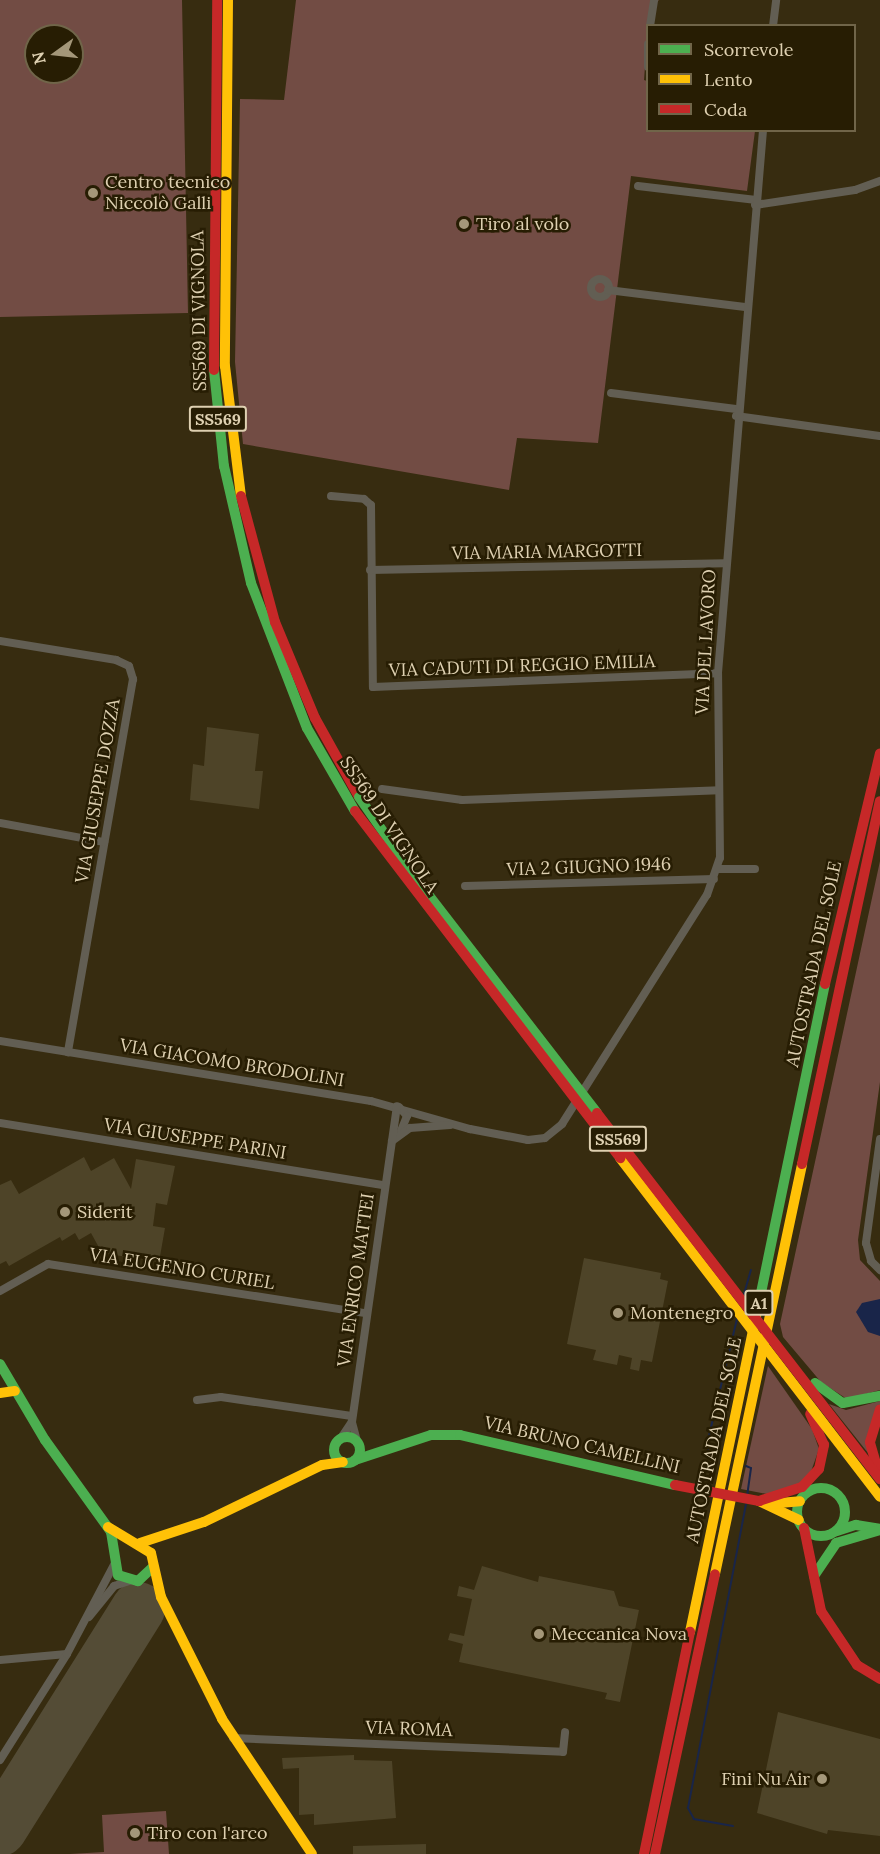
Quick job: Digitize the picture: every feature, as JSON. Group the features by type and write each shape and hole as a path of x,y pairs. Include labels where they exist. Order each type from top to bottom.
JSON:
{"main road":[{"name":"SS569 DI VIGNOLA","path":"217,0 214,366 227,485 251,583 280,667 307,728 355,811 880,1497"},
{"name":"SS569 DI VIGNOLA","path":"228,0 225,366 235,465 253,551 275,622 315,718 359,797 417,880 880,1478"},
{"name":"AUTOSTRADA DEL SOLE","path":"644,1854 828,970 880,753"},
{"name":"AUTOSTRADA DEL SOLE","path":"655,1854 880,801"},
{"path":"737,1293 830,1398 852,1404 880,1396"},
{"path":"0,1364 108,1527 118,1575 129,1581 141,1580 153,1565 166,1538"},
{"path":"0,1393 14,1388"},
{"path":"763,1502 788,1494 813,1478 824,1445 796,1389"},
{"path":"880,1410 870,1443 880,1478"},
{"name":"VIA BRUNO CAMELLINI","path":"138,1543 166,1538 322,1466 355,1460 431,1435 482,1437 675,1485 763,1502"},
{"path":"322,1466 341,1437 389,1450"},
{"path":"355,1460 357,1442"},
{"path":"333,1449 343,1462"},
{"path":"763,1502 800,1501 814,1489 826,1488 866,1526 880,1530"},
{"path":"800,1501 801,1524 814,1576 817,1599 833,1632 857,1665 880,1679"},
{"path":"763,1502 818,1536 866,1526"},
{"path":"833,1533 842,1524 844,1505"},
{"path":"108,1527 138,1543 151,1553 160,1597 233,1738 312,1854"},
{"path":"814,1576 836,1543 880,1530"},
{"path":"115,1559 138,1543"},
{"path":"141,1580 160,1597"}],"street":[{"path":"650,24 654,0"},
{"path":"773,24 776,0"},
{"name":"VIA DEL LAVORO","path":"457,1125 528,1140 545,1137 562,1124 592,1080 714,879 717,869 719,790 718,673 725,563 745,307 763,132"},
{"path":"639,186 755,202 855,190 880,181"},
{"path":"608,290 745,307"},
{"path":"611,393 880,436"},
{"name":"VIA CADUTI DI REGGIO EMILIA","path":"331,496 364,499 371,505 373,687 718,673"},
{"name":"VIA MARIA MARGOTTI","path":"370,570 725,563"},
{"name":"VIA GIUSEPPE DOZZA","path":"0,641 129,666 133,679 68,1052"},
{"path":"382,789 462,800 719,790"},
{"path":"0,823 104,842"},
{"path":"717,869 755,869"},
{"name":"VIA 2 GIUGNO 1946","path":"465,886 714,879"},
{"name":"VIA GIACOMO BRODOLINI","path":"0,1041 397,1106 457,1125"},
{"path":"397,1106 407,1120 399,1133"},
{"name":"VIA ENRICO MATTEI","path":"357,1442 352,1419 365,1313 397,1106"},
{"name":"VIA GIUSEPPE PARINI","path":"0,1123 384,1185"},
{"path":"399,1133 420,1126 457,1125"},
{"name":"VIA ENRICO MATTEI","path":"392,1142 399,1133"},
{"path":"880,1139 866,1243 871,1261 880,1270"},
{"name":"VIA EUGENIO CURIEL","path":"0,1292 48,1264 365,1313"},
{"path":"197,1400 221,1397 352,1419"},
{"name":"VIA ENRICO MATTEI","path":"341,1437 352,1419"},
{"path":"0,1760 67,1654 115,1559"},
{"path":"86,1620 114,1586 129,1581"},
{"path":"0,1660 67,1654"},
{"name":"VIA ROMA","path":"233,1738 564,1752 565,1732"}],"shaded area":[{"name":"Centro tecnico Niccolò Galli","path":"0,0 182,0 188,313 0,317"},
{"path":"296,0 659,0 653,6 654,24 646,24 644,80 646,81 646,132 755,132 747,191 631,176 598,443 517,438 509,490 243,444 235,362 240,99 284,100"},
{"path":"880,861 880,1082 858,1240 860,1260 880,1281 880,1390 847,1399 821,1382 783,1337 780,1324"},
{"path":"768,1366 812,1429 819,1449 808,1480 772,1495 741,1489"},
{"path":"880,1401 868,1453 829,1404 846,1410"},
{"name":"Tiro con l'arco","path":"166,1811 169,1854 70,1854 104,1852 102,1815"}],"water":[{"path":"880,1299 880,1336 868,1332 856,1312 862,1303"}],"building":[{"path":"207,727 259,734 255,771 263,771 259,809 190,800 193,764 204,766"},
{"name":"Siderit","path":"84,1157 91,1171 114,1158 131,1189 136,1159 175,1166 167,1205 156,1203 153,1226 165,1228 159,1262 102,1253 91,1233 79,1240 75,1233 62,1241 60,1237 9,1266 6,1261 0,1264 0,1185 11,1180 19,1194"},
{"name":"Montenegro","path":"584,1258 661,1273 660,1279 668,1281 652,1362 641,1360 639,1371 630,1369 632,1358 619,1355 617,1365 593,1360 596,1350 567,1344"},
{"name":"Meccanica Nova","path":"482,1566 538,1582 539,1576 614,1591 619,1606 639,1610 620,1702 605,1699 607,1693 459,1662 463,1644 448,1640 450,1633 464,1636 472,1599 457,1596 459,1586 474,1590"},
{"name":"Fini Nu Air","path":"778,1712 880,1739 880,1836 828,1830 827,1834 757,1813"},
{"path":"354,1755 354,1760 392,1761 396,1818 314,1825 314,1814 299,1815 299,1768 283,1769 282,1758"},
{"path":"426,1844 426,1854 353,1854 353,1846"}],"waterway":[{"path":"744,1294 751,1270"},
{"path":"716,1460 709,1458 707,1444 737,1319"},
{"path":"746,1466 751,1468 747,1495"},
{"path":"733,1826 694,1819 688,1808 746,1504"}],"runway":[{"path":"0,1829 138,1609"}],"traffic: fast":[{"path":"214,370 224,466 251,583 307,728 355,811"},
{"path":"359,797 417,880 597,1113"},
{"path":"756,1317 825,984"},
{"path":"0,1364 45,1440 111,1532 118,1575 138,1581 153,1567"},
{"path":"815,1383 843,1403 880,1396"},
{"path":"355,1460 431,1435 460,1435 675,1485"},
{"path":"347,1437 356,1441 360,1450 356,1459 347,1463 338,1459 334,1450 338,1441 347,1437"},
{"path":"821,1488 838,1495 845,1512 838,1529 821,1536 804,1529 797,1512 804,1495 821,1488"},
{"path":"837,1531 856,1525 880,1529"},
{"path":"814,1576 836,1543 880,1530"}],"traffic: slow":[{"path":"228,0 225,366 241,496"},
{"path":"620,1158 880,1497"},
{"path":"715,1574 802,1164"},
{"path":"690,1632 756,1317"},
{"path":"0,1393 15,1391"},
{"path":"140,1543 204,1522 322,1465 343,1462"},
{"path":"759,1501 799,1520"},
{"path":"768,1504 800,1501"},
{"path":"108,1527 151,1553 161,1597 222,1719 312,1854"}],"traffic: jam":[{"path":"214,370 217,0"},
{"path":"241,496 275,622 315,718 359,797"},
{"path":"825,984 880,753"},
{"path":"802,1164 880,801"},
{"path":"355,811 620,1158"},
{"path":"597,1113 880,1479"},
{"path":"879,1474 870,1442 880,1410"},
{"path":"759,1501 802,1487 819,1469 824,1445 810,1414"},
{"path":"675,1485 759,1501"},
{"path":"804,1528 821,1611 857,1665 880,1679"},
{"path":"655,1854 715,1574"},
{"path":"644,1854 690,1632"}],"place":[{"name":"Centro tecnico Niccolò Galli","path":"93,193"},
{"name":"Tiro al volo","path":"464,224"},
{"name":"Siderit","path":"65,1212"},
{"name":"Montenegro","path":"618,1313"},
{"name":"Meccanica Nova","path":"539,1634"},
{"name":"Fini Nu Air","path":"822,1779"},
{"name":"Tiro con l'arco","path":"135,1833"}]}
